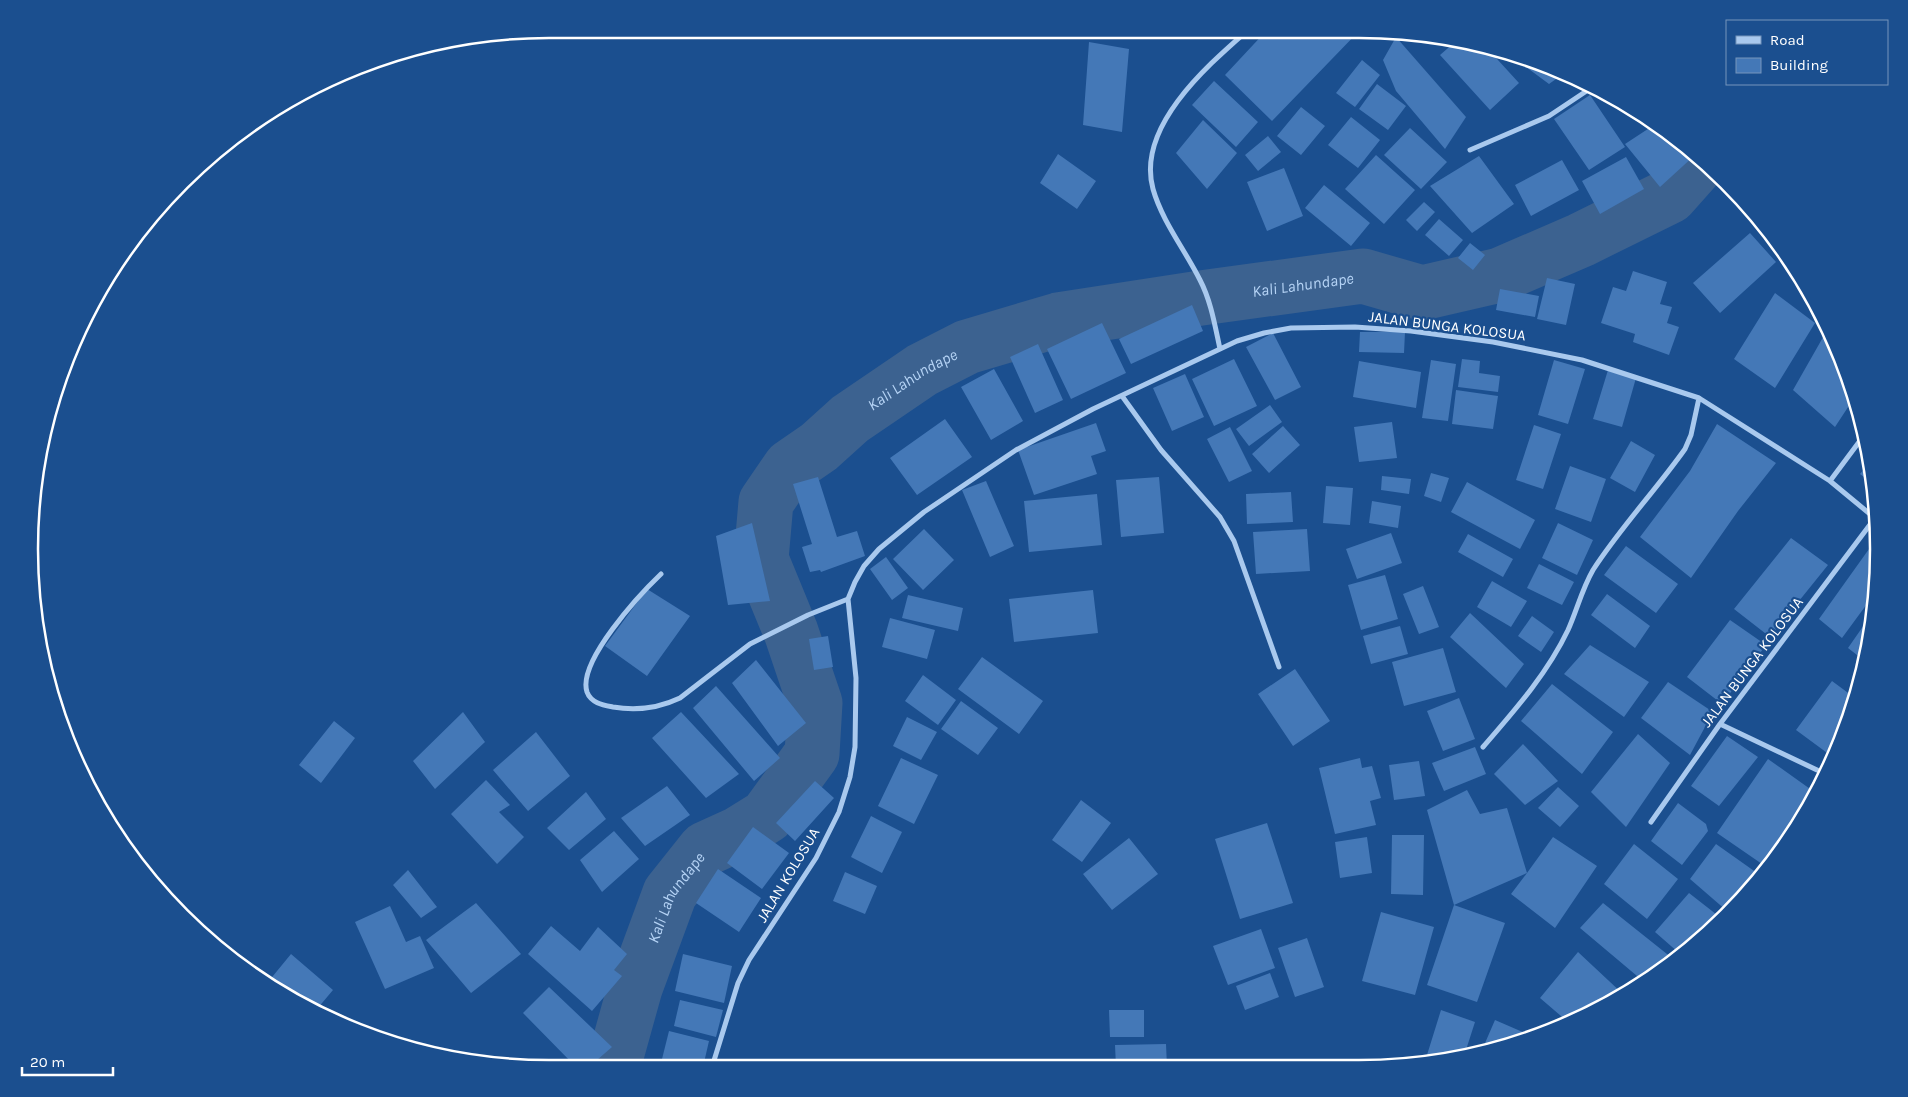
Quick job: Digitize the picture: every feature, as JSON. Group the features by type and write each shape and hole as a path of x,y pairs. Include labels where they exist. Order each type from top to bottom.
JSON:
{"street":[{"path":"1220,349 1213,316 1201,282 1164,215 1153,190 1149,171 1161,132 1179,98 1239,38"},
{"path":"1470,150 1549,116 1587,91"},
{"name":"JALAN BUNGA KOLOSUA","path":"848,599 864,566 880,548 924,512 1016,450 1093,408 1237,341 1291,328 1354,327 1411,332 1493,342 1582,360 1699,398 1830,482 1869,513"},
{"path":"1122,396 1161,450 1220,517 1234,541 1279,667"},
{"path":"1483,747 1522,703 1547,666 1568,630 1592,572 1602,557 1685,449 1691,436 1699,398"},
{"path":"1830,482 1859,442"},
{"name":"JALAN BUNGA KOLOSUA","path":"1651,822 1720,724 1869,528"},
{"path":"661,574 640,594 600,648 587,681 587,691 595,702 618,708 661,707 680,698 750,644 808,615 848,599"},
{"name":"JALAN KOLOSUA","path":"714,1060 738,984 749,960 816,858 839,812 850,777 854,747 856,678 848,599"},
{"path":"1720,724 1817,770"}],"building":[{"path":"1260,38 1352,38 1272,121 1225,75"},
{"path":"1395,39 1398,39 1466,117 1445,149 1396,91 1383,60"},
{"path":"1089,42 1129,49 1122,132 1083,125"},
{"path":"1451,46 1494,56 1519,83 1490,110 1440,55"},
{"path":"1362,60 1380,75 1355,107 1336,93"},
{"path":"1523,65 1558,77 1549,84"},
{"path":"1214,81 1258,122 1236,147 1192,105"},
{"path":"1377,84 1406,106 1388,130 1359,109"},
{"path":"1590,95 1625,147 1589,170 1554,119"},
{"path":"1301,107 1325,126 1301,155 1277,136"},
{"path":"1351,117 1380,140 1358,168 1328,145"},
{"path":"1203,120 1237,153 1207,189 1176,153"},
{"path":"1410,128 1447,162 1421,189 1384,155"},
{"path":"1649,128 1690,159 1660,187 1625,144"},
{"path":"1268,136 1281,152 1258,171 1245,155"},
{"path":"1058,154 1096,181 1077,209 1040,183"},
{"path":"1376,155 1415,190 1384,224 1345,189"},
{"path":"1479,156 1514,204 1472,233 1430,186"},
{"path":"1626,157 1644,189 1600,214 1582,181"},
{"path":"1562,160 1579,190 1531,216 1515,185"},
{"path":"1284,168 1303,216 1267,231 1247,182"},
{"path":"1324,185 1370,223 1351,246 1305,208"},
{"path":"1424,202 1435,212 1417,231 1406,220"},
{"path":"1439,219 1463,240 1449,256 1425,235"},
{"path":"1750,233 1776,262 1720,313 1693,283"},
{"path":"1470,243 1485,255 1473,270 1458,258"},
{"path":"1633,271 1667,282 1660,304 1672,307 1667,323 1679,327 1669,355 1633,342 1635,334 1601,323 1613,287 1626,291"},
{"path":"1547,278 1575,284 1566,325 1537,319"},
{"path":"1500,289 1539,296 1535,317 1496,310"},
{"path":"1775,293 1815,323 1775,388 1734,359"},
{"path":"1192,305 1203,331 1131,364 1119,339"},
{"path":"1102,323 1126,373 1071,399 1047,349"},
{"path":"1360,332 1405,332 1404,353 1359,352"},
{"path":"1273,333 1301,387 1275,400 1246,347"},
{"path":"1824,335 1850,405 1835,427 1793,390"},
{"path":"1038,344 1063,400 1035,413 1010,357"},
{"path":"1234,359 1257,406 1214,426 1192,379"},
{"path":"1462,359 1480,361 1479,373 1500,376 1498,392 1458,387"},
{"path":"1431,360 1456,364 1448,421 1422,418"},
{"path":"1554,360 1585,369 1568,424 1538,415"},
{"path":"1359,361 1421,372 1416,408 1353,397"},
{"path":"994,369 1023,421 991,440 961,387"},
{"path":"1608,370 1636,378 1622,427 1593,419"},
{"path":"1185,374 1204,417 1172,431 1153,388"},
{"path":"1456,390 1498,396 1493,429 1452,424"},
{"path":"1270,405 1282,422 1249,446 1236,429"},
{"path":"945,419 972,457 917,495 890,458"},
{"path":"1392,422 1397,458 1359,462 1354,427"},
{"path":"1096,423 1106,451 1091,456 1097,474 1034,495 1018,450"},
{"path":"1717,424 1776,463 1738,511 1691,578 1640,537 1690,471"},
{"path":"1534,425 1561,434 1543,489 1516,480"},
{"path":"1283,426 1300,445 1269,473 1252,454"},
{"path":"1230,427 1252,471 1229,482 1207,439"},
{"path":"1631,441 1655,455 1635,492 1610,478"},
{"path":"1570,466 1606,479 1591,522 1555,509"},
{"path":"1864,469 1865,478 1860,474"},
{"path":"1431,473 1449,478 1441,502 1424,496"},
{"path":"1382,476 1411,479 1409,494 1381,490"},
{"path":"818,477 837,537 857,531 865,556 821,572 820,570 810,572 802,547 812,544 793,484"},
{"path":"1159,477 1164,533 1121,537 1116,480"},
{"path":"986,481 1014,546 990,557 962,490"},
{"path":"1467,482 1535,520 1520,549 1451,512"},
{"path":"1326,486 1353,488 1350,525 1323,523"},
{"path":"1291,492 1293,522 1247,524 1246,494"},
{"path":"1097,494 1102,545 1029,552 1024,501"},
{"path":"1372,501 1401,506 1398,528 1369,523"},
{"path":"752,523 770,601 728,605 716,536"},
{"path":"1558,523 1593,540 1577,575 1542,558"},
{"path":"924,529 954,560 923,590 893,559"},
{"path":"1307,529 1310,571 1256,574 1253,532"},
{"path":"1391,533 1402,563 1357,579 1346,549"},
{"path":"1468,534 1513,559 1503,577 1458,552"},
{"path":"1791,538 1828,565 1770,637 1734,609"},
{"path":"1626,546 1678,584 1656,613 1604,575"},
{"path":"1869,549 1867,604 1842,638 1819,619"},
{"path":"886,557 908,588 892,600 870,569"},
{"path":"1539,564 1574,582 1562,605 1527,588"},
{"path":"1385,575 1398,619 1361,630 1348,585"},
{"path":"1492,581 1527,601 1511,627 1477,607"},
{"path":"1423,586 1439,627 1419,634 1403,594"},
{"path":"647,589 690,616 647,676 605,646"},
{"path":"1093,590 1098,633 1014,642 1009,599"},
{"path":"1607,594 1650,626 1635,648 1591,615"},
{"path":"908,595 963,608 958,631 902,618"},
{"path":"1470,613 1524,664 1506,688 1450,637"},
{"path":"1532,616 1554,632 1541,652 1518,636"},
{"path":"890,618 935,630 927,659 882,647"},
{"path":"1730,620 1766,645 1722,704 1687,677"},
{"path":"1865,624 1859,657 1848,648"},
{"path":"1400,626 1408,654 1371,664 1363,636"},
{"path":"828,636 833,667 814,670 809,639"},
{"path":"1590,645 1649,682 1624,717 1564,674"},
{"path":"1443,648 1456,692 1404,706 1392,662"},
{"path":"982,657 1043,701 1019,734 958,689"},
{"path":"756,660 806,723 778,746 732,683"},
{"path":"1295,669 1330,721 1293,746 1258,694"},
{"path":"923,675 956,700 938,725 905,701"},
{"path":"1832,681 1849,694 1828,753 1796,730"},
{"path":"1668,682 1713,712 1690,755 1641,718"},
{"path":"1552,684 1613,732 1582,774 1521,721"},
{"path":"716,686 780,758 754,781 693,708"},
{"path":"1459,698 1475,739 1443,751 1427,711"},
{"path":"961,701 998,728 978,755 941,729"},
{"path":"463,712 485,742 435,789 413,761"},
{"path":"681,712 739,774 706,798 652,738"},
{"path":"907,717 937,732 921,760 893,746"},
{"path":"334,721 355,738 321,783 299,765"},
{"path":"536,732 570,776 528,811 493,770"},
{"path":"1638,734 1670,763 1626,827 1591,792"},
{"path":"1727,736 1758,757 1719,806 1691,786"},
{"path":"1523,744 1558,781 1525,805 1494,774"},
{"path":"1475,747 1486,774 1444,791 1432,763"},
{"path":"901,758 938,775 914,824 878,806"},
{"path":"1360,758 1362,768 1372,766 1381,798 1370,801 1376,825 1335,834 1319,768"},
{"path":"1768,759 1810,789 1762,864 1717,833"},
{"path":"1419,761 1425,796 1394,800 1389,765"},
{"path":"486,780 510,805 499,812 524,837 497,864 451,814"},
{"path":"815,781 834,798 795,841 776,823"},
{"path":"667,786 690,815 645,846 621,818"},
{"path":"1558,787 1579,806 1560,827 1538,808"},
{"path":"1467,790 1480,814 1507,808 1527,873 1454,905 1427,810"},
{"path":"586,792 606,819 569,850 547,828"},
{"path":"1081,800 1111,823 1082,862 1052,840"},
{"path":"1678,803 1706,824 1708,831 1682,865 1651,841"},
{"path":"871,816 902,832 882,873 851,857"},
{"path":"1267,823 1293,903 1240,919 1215,839"},
{"path":"753,827 789,853 762,889 727,863"},
{"path":"614,831 639,859 602,892 580,860"},
{"path":"1392,835 1424,835 1423,895 1391,894"},
{"path":"1367,837 1372,873 1340,878 1335,842"},
{"path":"1553,837 1597,866 1555,928 1511,894"},
{"path":"1129,838 1158,874 1112,910 1083,874"},
{"path":"1634,844 1678,879 1647,919 1604,884"},
{"path":"1716,844 1755,872 1723,908 1690,879"},
{"path":"718,869 761,898 739,932 696,903"},
{"path":"408,870 437,907 421,918 393,885"},
{"path":"845,872 877,886 865,914 833,901"},
{"path":"1689,893 1716,914 1676,950 1655,932"},
{"path":"476,903 521,954 471,993 426,940"},
{"path":"1603,903 1669,955 1638,976 1580,928"},
{"path":"1454,905 1505,923 1477,1002 1427,985"},
{"path":"390,906 406,942 420,936 434,968 385,989 355,922"},
{"path":"1381,912 1434,927 1415,995 1362,981"},
{"path":"551,926 580,951 598,927 627,954 614,970 622,976 592,1011 528,954"},
{"path":"1261,929 1275,968 1228,985 1213,946"},
{"path":"1307,938 1324,987 1295,997 1278,948"},
{"path":"1578,952 1618,989 1563,1018 1540,998"},
{"path":"291,954 333,990 320,1006 272,977"},
{"path":"683,954 732,966 724,1003 675,991"},
{"path":"1270,973 1279,997 1245,1010 1236,986"},
{"path":"549,987 612,1047 597,1060 569,1060 523,1013"},
{"path":"680,1000 723,1010 716,1037 674,1026"},
{"path":"1109,1010 1144,1010 1144,1037 1110,1037"},
{"path":"1441,1010 1475,1022 1467,1048 1427,1055"},
{"path":"1495,1020 1523,1032 1492,1042 1485,1044"},
{"path":"669,1031 709,1041 705,1060 662,1060"},
{"path":"1166,1044 1167,1060 1116,1060 1115,1045"}],"waterway":[{"name":"Kali Lahundape","path":"615,1060 635,988 670,893 705,849 738,834 767,816 812,754 815,703 791,632 761,559 766,502 790,467 819,447 850,419 922,370 967,347 1058,320 1363,276 1422,293 1500,275 1581,240 1670,196 1697,165"}]}
